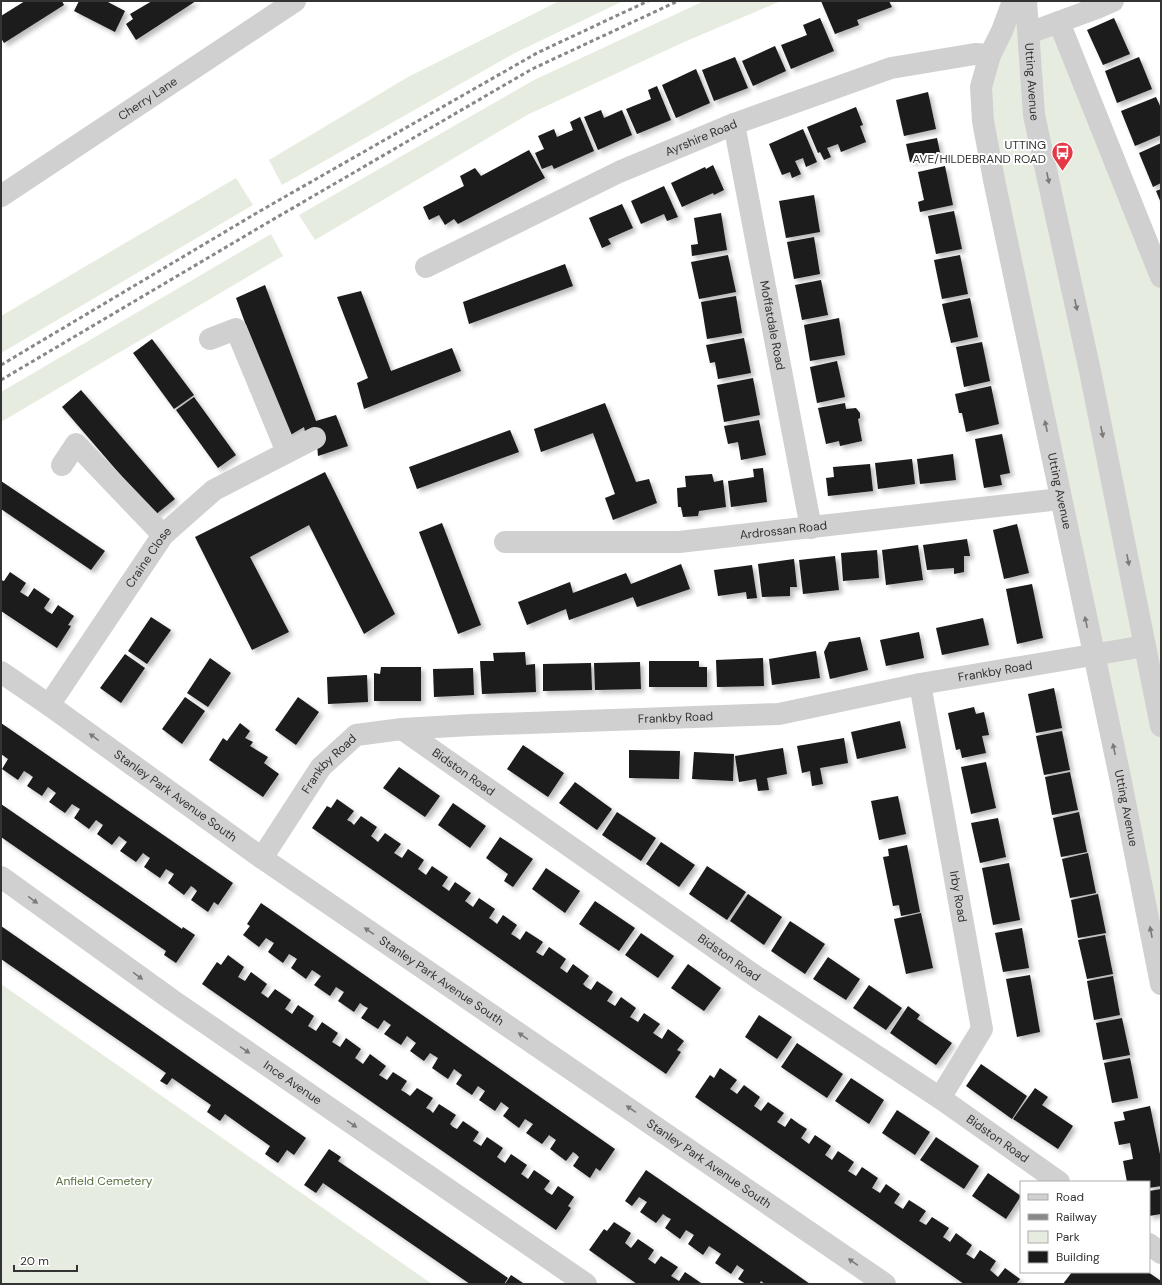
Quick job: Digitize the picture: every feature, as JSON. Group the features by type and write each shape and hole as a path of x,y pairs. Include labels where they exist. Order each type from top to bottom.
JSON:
{"street":[{"name":"Cherry Lane","path":"1,196 295,1"},
{"name":"Utting Avenue","path":"1013,1 1002,31 990,55 981,87 983,120 994,180 1161,984"},
{"name":"Utting Avenue","path":"1026,1 1034,115 1090,371 1161,726"},
{"path":"1002,31 1029,33 1113,1"},
{"path":"1059,22 1161,278"},
{"name":"Ayrshire Road","path":"426,267 619,172 734,124 891,68 975,54 990,55"},
{"name":"Moffatdale Road","path":"734,124 810,528"},
{"path":"210,339 236,329 287,452"},
{"name":"Craine Close","path":"49,705 163,535 214,490 315,438"},
{"path":"62,465 76,444 163,535"},
{"name":"Ardrossan Road","path":"505,542 679,542 1060,499"},
{"name":"Frankby Road","path":"262,858 321,767 356,735 402,729 471,725 779,714 920,684 1145,646"},
{"name":"Stanley Park Avenue South","path":"1,672 262,858 885,1284"},
{"name":"Irby Road","path":"920,684 982,1029 940,1098"},
{"name":"Bidston Road","path":"402,729 758,978 940,1098 1058,1181"},
{"name":"Ince Avenue","path":"1,878 172,1000 586,1284"},
{"path":"1150,1245 1161,1253"}],"green space":[{"path":"559,1 623,1 515,53 282,185 269,160 408,77"},
{"path":"704,1 781,1 684,42 527,115 315,240 299,215 534,80"},
{"path":"1013,1 1029,33 1059,22 1161,277 1161,984 994,180 990,55"},
{"path":"236,178 253,205 1,353 1,316"},
{"path":"271,234 283,256 1,422 1,392"},
{"name":"Anfield Cemetery","path":"1,984 432,1284 1,1284"}],"building":[{"path":"25,1 62,1 64,5 4,43 1,38 1,16"},
{"path":"79,1 106,1 125,11 115,32 74,11"},
{"path":"152,1 196,1 136,40 126,24 133,19 130,14"},
{"path":"821,1 889,1 892,7 857,20 859,25 835,34"},
{"path":"820,18 834,51 791,69 781,45 807,35 803,25"},
{"path":"1114,18 1130,54 1103,65 1087,30"},
{"path":"775,46 786,71 753,86 742,61"},
{"path":"735,57 748,88 714,101 702,70"},
{"path":"1139,57 1152,89 1117,103 1105,71"},
{"path":"696,69 710,103 676,118 662,85"},
{"path":"657,86 671,120 637,134 626,109 651,99 648,90"},
{"path":"928,92 936,129 904,136 896,100"},
{"path":"1156,97 1161,108 1161,135 1135,146 1121,111"},
{"path":"856,107 863,125 860,126 866,142 841,152 838,144 827,148 831,157 824,160 820,152 818,153 807,127"},
{"path":"601,110 604,118 622,110 632,135 598,150 584,117"},
{"path":"580,117 594,151 554,169 552,165 542,169 535,153 544,149 538,136 554,129 557,137 573,130 570,122"},
{"path":"803,129 817,162 806,167 803,158 795,161 801,174 792,178 790,172 782,175 769,144"},
{"path":"937,138 941,157 910,162 906,144"},
{"path":"1161,143 1161,183 1153,187 1139,153"},
{"path":"529,150 545,178 458,224 454,219 445,225 439,215 429,220 423,207 464,186 460,176 475,168 481,176"},
{"path":"713,165 724,190 714,195 713,193 682,207 671,183 705,167 706,169"},
{"path":"945,166 953,205 920,212 918,202 924,200 918,172"},
{"path":"664,186 678,217 667,221 664,214 641,224 631,201"},
{"path":"1161,189 1161,203 1156,191"},
{"path":"814,195 820,232 786,238 779,201"},
{"path":"622,204 633,228 608,239 611,244 602,248 589,218"},
{"path":"954,211 962,249 936,254 928,216"},
{"path":"721,213 727,250 692,256 691,245 698,244 694,218"},
{"path":"814,237 820,274 794,279 787,242"},
{"path":"728,255 736,292 699,299 691,262"},
{"path":"960,255 968,294 942,299 934,260"},
{"path":"565,264 573,286 469,324 463,302"},
{"path":"821,280 828,315 802,320 795,285"},
{"path":"265,285 316,421 336,415 348,446 318,456 316,432 306,436 304,427 287,437 236,298"},
{"path":"361,291 391,371 452,348 461,371 364,409 357,383 368,378 337,297"},
{"path":"736,296 742,333 707,339 701,302"},
{"path":"970,298 978,337 951,343 942,304"},
{"path":"839,318 845,355 810,361 804,325"},
{"path":"744,338 751,373 718,379 715,362 710,363 706,345"},
{"path":"152,339 194,395 174,409 133,353"},
{"path":"982,342 990,381 964,387 956,347"},
{"path":"837,361 845,397 817,403 810,367"},
{"path":"753,378 760,415 724,422 717,385"},
{"path":"991,386 999,424 966,432 962,413 959,413 955,394"},
{"path":"81,390 175,499 155,515 62,407"},
{"path":"194,397 236,455 218,468 176,410"},
{"path":"605,403 636,482 649,479 657,503 613,520 605,498 615,494 593,433 541,452 534,429"},
{"path":"845,403 846,409 856,408 860,413 860,418 858,419 862,441 840,446 839,441 826,444 818,408"},
{"path":"759,420 766,455 741,460 738,442 728,444 724,426"},
{"path":"510,430 519,452 417,489 409,467"},
{"path":"1002,434 1010,473 1000,475 1002,485 984,488 975,439"},
{"path":"953,454 956,480 920,484 917,459"},
{"path":"912,459 915,484 878,489 875,463"},
{"path":"870,464 873,491 828,496 826,478 834,477 833,467"},
{"path":"763,468 767,502 731,507 728,481 754,477 753,469"},
{"path":"325,472 395,614 364,634 309,525 250,557 289,632 252,650 195,537"},
{"path":"712,474 714,482 723,480 726,507 699,511 698,516 683,517 681,507 678,507 677,488 686,487 685,476"},
{"path":"1,481 105,551 91,570 1,509"},
{"path":"442,523 481,625 458,634 419,532"},
{"path":"1017,524 1029,573 1004,579 993,530"},
{"path":"967,539 970,556 964,556 964,572 954,574 954,568 927,570 923,545"},
{"path":"918,545 923,580 886,585 882,550"},
{"path":"877,550 879,578 843,581 841,553"},
{"path":"835,556 839,590 803,594 799,560"},
{"path":"794,559 797,587 790,587 790,596 762,597 758,564"},
{"path":"681,564 690,589 637,607 633,597 569,620 566,609 527,625 518,602 570,582 573,593 626,573 631,584"},
{"path":"752,565 757,598 747,599 746,592 718,596 714,570"},
{"path":"10,572 26,583 20,592 28,597 34,588 50,599 44,608 47,611 52,614 58,605 74,616 68,625 71,626 57,648 1,611 1,580 4,581"},
{"path":"1032,584 1043,638 1017,644 1006,589"},
{"path":"151,617 171,630 147,664 128,651"},
{"path":"983,618 989,645 942,655 936,628"},
{"path":"919,632 924,658 886,666 880,640"},
{"path":"860,637 868,670 830,679 824,652 829,642"},
{"path":"816,651 820,678 772,685 769,659"},
{"path":"525,652 526,665 535,664 536,692 482,694 480,661 494,661 493,653"},
{"path":"125,654 145,668 121,703 100,688"},
{"path":"210,658 231,673 208,707 187,693"},
{"path":"763,658 764,686 717,687 716,660"},
{"path":"649,661 699,661 699,667 707,667 707,687 649,687"},
{"path":"640,662 641,689 595,690 594,663"},
{"path":"591,663 592,690 543,691 543,664"},
{"path":"381,667 421,667 421,701 374,701 374,673 380,674"},
{"path":"473,668 474,695 434,697 433,669"},
{"path":"367,675 368,702 328,704 327,677"},
{"path":"1054,688 1062,728 1036,733 1028,694"},
{"path":"185,697 205,711 182,744 162,729"},
{"path":"298,697 319,712 296,745 275,730"},
{"path":"974,707 976,714 984,712 989,735 982,736 986,753 962,758 960,749 956,750 948,713"},
{"path":"900,721 906,748 857,759 851,732"},
{"path":"1,723 233,883 218,905 214,902 208,912 191,900 197,891 194,888 191,886 184,895 168,883 174,874 166,869 160,878 144,867 150,858 143,853 136,862 120,851 127,842 119,836 112,845 97,834 103,825 96,820 89,829 74,818 80,809 72,804 65,813 49,802 56,793 48,787 42,796 27,786 33,777 29,774 24,771 18,780 2,769 8,759 1,754"},
{"path":"240,723 250,731 245,738 253,742 250,746 268,757 264,763 279,774 263,797 209,760 223,738 227,741"},
{"path":"1062,731 1070,770 1044,775 1036,736"},
{"path":"844,738 848,763 820,768 823,784 812,786 810,771 802,773 797,746"},
{"path":"523,745 564,773 548,797 507,769"},
{"path":"783,748 787,774 767,778 769,790 758,791 756,779 739,782 735,756"},
{"path":"629,750 680,751 679,779 629,778"},
{"path":"694,752 734,754 733,781 692,779"},
{"path":"986,762 996,808 971,814 961,767"},
{"path":"399,767 440,796 425,817 383,788"},
{"path":"1070,772 1078,810 1052,815 1045,777"},
{"path":"575,782 612,809 597,830 559,803"},
{"path":"898,796 906,834 879,840 871,801"},
{"path":"337,799 354,811 347,820 354,825 361,816 377,827 371,836 378,842 385,833 401,844 394,853 402,858 408,849 424,860 418,869 426,875 432,866 448,877 442,886 449,891 455,882 471,893 465,901 473,907 479,898 495,909 489,918 497,924 503,915 517,925 511,934 520,940 526,931 543,942 536,952 543,956 549,947 566,959 560,968 567,973 573,964 589,976 583,984 586,987 591,990 597,981 613,992 607,1001 615,1006 621,997 636,1008 630,1017 638,1022 644,1013 660,1024 653,1033 662,1039 668,1029 684,1041 677,1050 681,1052 666,1074 312,828 327,806 331,808"},
{"path":"453,803 486,826 470,848 438,825"},
{"path":"1,804 182,929 183,927 195,935 176,963 164,955 166,951 1,837"},
{"path":"617,812 656,838 641,861 602,835"},
{"path":"1079,812 1087,852 1061,857 1053,818"},
{"path":"998,818 1006,857 980,863 971,823"},
{"path":"500,837 533,859 513,887 504,881 508,874 486,858"},
{"path":"661,842 695,865 679,887 646,864"},
{"path":"907,845 920,912 901,916 899,905 893,906 883,857 889,856 888,849"},
{"path":"1088,853 1096,893 1070,898 1062,859"},
{"path":"1009,863 1020,920 993,925 982,868"},
{"path":"707,866 746,892 727,920 689,894"},
{"path":"546,868 580,891 565,913 532,889"},
{"path":"748,894 782,917 764,945 730,921"},
{"path":"1098,894 1106,933 1078,938 1071,900"},
{"path":"595,901 635,928 619,951 579,924"},
{"path":"261,903 615,1149 600,1171 596,1168 590,1178 573,1166 579,1157 576,1154 573,1152 566,1161 550,1149 556,1140 549,1135 542,1144 526,1133 533,1124 525,1119 519,1128 503,1116 509,1108 501,1102 495,1111 479,1100 485,1091 478,1086 472,1095 456,1084 462,1075 454,1069 448,1079 432,1068 438,1058 430,1053 424,1061 410,1051 416,1043 407,1036 401,1045 384,1034 391,1025 384,1020 378,1029 361,1018 368,1008 360,1003 354,1012 338,1001 344,992 336,987 330,996 314,985 321,976 312,970 306,979 291,968 297,959 289,954 283,963 268,952 274,943 266,938 259,947 243,935 250,926 247,924"},
{"path":"921,913 933,968 906,974 894,919"},
{"path":"790,921 825,944 805,974 771,951"},
{"path":"1,926 306,1138 294,1155 287,1150 278,1163 265,1154 270,1146 225,1114 220,1121 207,1112 211,1105 172,1078 167,1085 160,1081 166,1073 1,959"},
{"path":"1022,928 1029,968 1003,972 995,933"},
{"path":"641,933 674,956 658,978 625,955"},
{"path":"1105,935 1113,974 1087,979 1078,940"},
{"path":"228,955 244,967 238,977 245,981 251,972 267,984 261,993 268,998 275,989 291,1000 285,1009 292,1014 298,1005 314,1016 308,1026 316,1031 322,1022 338,1033 332,1042 340,1047 346,1038 361,1049 355,1058 363,1064 370,1054 386,1066 379,1075 387,1080 393,1072 407,1081 401,1090 410,1096 417,1088 433,1098 426,1108 433,1113 439,1104 456,1115 450,1124 453,1127 457,1129 463,1121 479,1132 473,1141 481,1146 487,1137 503,1148 497,1157 505,1163 511,1154 527,1165 521,1174 528,1179 534,1170 550,1181 544,1189 547,1192 552,1195 558,1186 574,1197 568,1206 571,1208 556,1230 202,984 217,962 221,965"},
{"path":"828,957 860,979 846,1000 813,979"},
{"path":"688,964 721,988 704,1011 671,988"},
{"path":"1030,975 1040,1032 1017,1037 1006,979"},
{"path":"1113,976 1120,1015 1094,1020 1087,981"},
{"path":"869,985 902,1008 886,1030 853,1008"},
{"path":"908,1006 920,1015 917,1019 952,1043 936,1065 890,1033"},
{"path":"759,1015 792,1037 777,1059 745,1037"},
{"path":"1122,1018 1130,1055 1103,1060 1096,1023"},
{"path":"797,1043 843,1074 827,1098 781,1067"},
{"path":"1130,1058 1138,1098 1112,1103 1104,1063"},
{"path":"981,1064 1027,1096 1012,1119 966,1086"},
{"path":"720,1068 737,1080 730,1089 737,1094 744,1085 760,1097 754,1106 761,1111 768,1102 784,1113 777,1122 785,1127 791,1118 807,1129 801,1138 809,1144 815,1135 831,1146 825,1155 832,1160 838,1151 854,1162 848,1171 856,1176 862,1167 878,1178 872,1188 880,1193 886,1184 900,1194 894,1203 903,1209 909,1200 926,1211 919,1221 926,1225 932,1217 949,1228 943,1237 950,1242 956,1233 972,1245 966,1254 974,1259 980,1250 996,1261 990,1270 998,1277 1005,1268 1020,1279 1016,1284 964,1284 695,1097 710,1075 714,1078"},
{"path":"851,1078 884,1100 869,1124 835,1101"},
{"path":"1035,1088 1048,1097 1042,1105 1073,1126 1058,1149 1013,1119"},
{"path":"1150,1106 1161,1159 1161,1186 1150,1188 1150,1181 1127,1181 1123,1161 1133,1159 1130,1143 1119,1145 1114,1122 1125,1120 1123,1112"},
{"path":"897,1110 930,1132 915,1155 882,1133"},
{"path":"936,1137 979,1166 964,1189 920,1160"},
{"path":"329,1149 341,1157 338,1161 508,1278 504,1284 470,1284 323,1183 316,1193 304,1185"},
{"path":"646,1170 810,1284 765,1284 761,1281 759,1284 746,1284 738,1279 744,1270 737,1265 731,1274 715,1263 721,1254 709,1246 703,1255 688,1244 694,1235 686,1230 680,1239 665,1228 671,1219 663,1214 656,1223 640,1212 647,1202 639,1197 632,1206 625,1201"},
{"path":"988,1173 1020,1195 1020,1198 1006,1219 972,1196"},
{"path":"1161,1189 1161,1214 1150,1216 1150,1191"},
{"path":"614,1222 631,1233 625,1243 631,1248 638,1239 654,1250 648,1259 655,1264 661,1256 678,1267 671,1276 679,1281 685,1272 701,1284 637,1284 589,1250 604,1229 607,1231"},
{"path":"1071,1273 1149,1273 1161,1281 1161,1284 1063,1284"},
{"path":"511,1275 523,1283 525,1284 505,1284"}],"railway":[{"path":"1,365 260,211 537,53 648,1"},
{"path":"1,380 532,69 678,1"}],"place":[{"name":"UTTING AVE/HILDEBRAND ROAD","path":"1062,172"}]}
